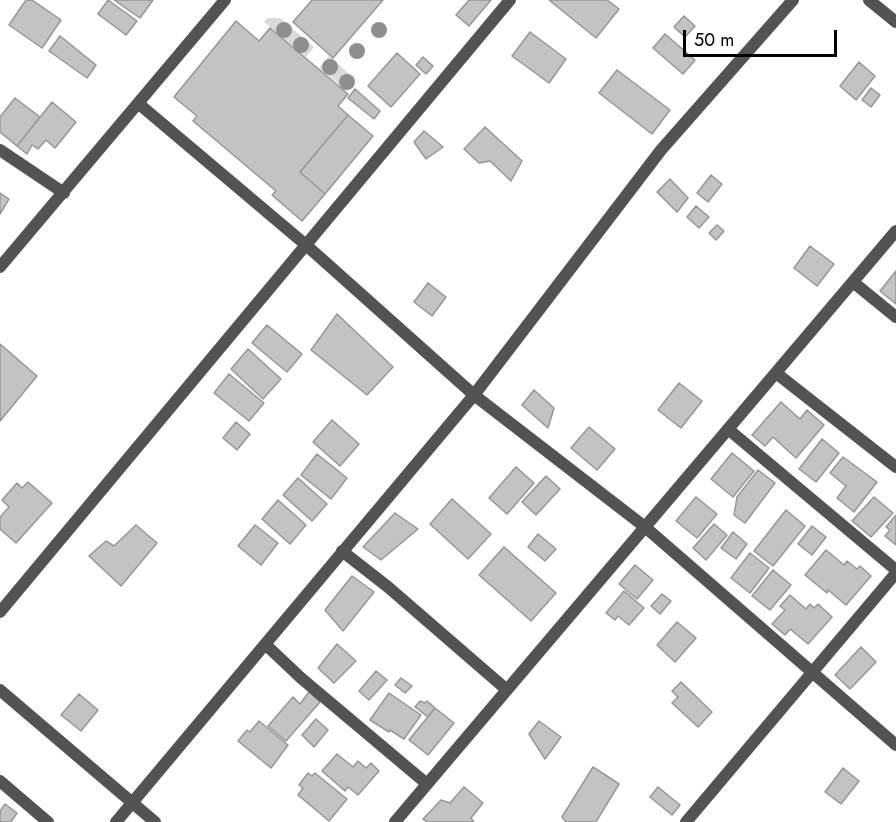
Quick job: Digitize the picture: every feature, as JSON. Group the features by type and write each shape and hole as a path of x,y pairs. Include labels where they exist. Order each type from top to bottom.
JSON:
{"street":[{"path":"0,267 225,0"},
{"path":"0,612 510,0"},
{"path":"116,822 474,395 661,150 793,0"},
{"path":"869,0 896,22"},
{"path":"139,104 306,245 474,395 645,527 896,745"},
{"path":"0,150 64,193"},
{"path":"395,822 896,231"},
{"path":"853,282 896,317"},
{"path":"776,373 896,466"},
{"path":"686,822 896,572 728,429"},
{"path":"342,551 388,587 507,690"},
{"path":"265,644 301,678 427,784"},
{"path":"0,690 155,822"},
{"path":"0,781 48,822"}],"shaded area":[{"path":"267,18 280,18 314,47 306,57 264,22"},
{"path":"329,56 355,79 347,91 319,68"}],"building":[{"path":"26,0 32,0 61,20 42,48 9,25"},
{"path":"108,0 137,21 126,35 98,14"},
{"path":"114,0 153,0 140,18"},
{"path":"312,0 383,0 333,58 293,22"},
{"path":"469,0 491,0 469,26 456,15"},
{"path":"549,0 607,0 619,9 596,38"},
{"path":"684,16 695,26 685,37 674,27"},
{"path":"236,21 259,41 270,28 348,94 338,106 348,115 300,172 325,194 302,221 272,195 276,191 193,121 197,116 174,97"},
{"path":"530,32 566,59 549,83 512,56"},
{"path":"665,34 695,60 683,74 653,48"},
{"path":"60,36 96,65 87,78 49,51"},
{"path":"397,53 420,74 391,107 368,86"},
{"path":"423,57 433,66 426,74 416,65"},
{"path":"859,62 875,76 856,100 840,86"},
{"path":"617,70 670,110 652,134 599,93"},
{"path":"871,88 880,95 871,107 862,100"},
{"path":"355,89 380,111 374,119 348,98"},
{"path":"15,98 40,117 17,146 0,132 0,117"},
{"path":"52,102 76,122 55,148 46,140 38,149 32,145 27,154 17,146"},
{"path":"348,115 373,136 325,194 300,172"},
{"path":"485,127 522,161 511,181 490,161 479,163 464,149"},
{"path":"424,131 443,147 426,159 414,142"},
{"path":"711,175 722,184 708,202 697,193"},
{"path":"670,179 688,198 677,212 657,192"},
{"path":"0,193 9,199 0,214"},
{"path":"696,206 709,217 699,228 687,217"},
{"path":"717,225 724,231 716,240 709,233"},
{"path":"810,246 834,264 817,286 794,268"},
{"path":"896,271 896,304 880,291"},
{"path":"428,283 446,297 432,316 414,302"},
{"path":"337,314 393,367 367,395 311,350"},
{"path":"267,325 302,354 287,372 252,343"},
{"path":"0,344 37,376 0,421"},
{"path":"248,349 281,379 263,399 231,369"},
{"path":"229,374 264,403 249,421 214,393"},
{"path":"679,383 702,401 681,428 658,410"},
{"path":"534,390 554,408 548,428 522,405"},
{"path":"781,402 800,419 807,410 824,425 796,458 773,437 765,446 752,435"},
{"path":"332,420 359,444 340,466 313,442"},
{"path":"236,422 250,434 237,450 223,438"},
{"path":"589,427 615,449 597,470 571,448"},
{"path":"822,439 839,453 816,482 799,469"},
{"path":"732,453 754,471 733,497 711,479"},
{"path":"317,454 347,478 331,499 301,475"},
{"path":"843,457 877,482 854,512 837,498 846,486 830,473"},
{"path":"516,467 534,483 507,514 489,498"},
{"path":"758,470 775,483 745,523 734,515 737,497"},
{"path":"546,476 560,489 536,515 522,502"},
{"path":"298,478 327,504 312,521 283,495"},
{"path":"28,482 52,503 16,543 0,529 0,517 9,507 2,500 17,483 22,488"},
{"path":"696,497 717,514 697,538 676,521"},
{"path":"874,497 893,513 871,537 852,521"},
{"path":"452,499 491,534 468,559 430,524"},
{"path":"278,500 306,525 290,544 262,519"},
{"path":"786,510 805,526 773,566 754,551"},
{"path":"395,513 418,529 381,560 363,547"},
{"path":"896,515 896,545 885,536 890,530 886,527"},
{"path":"714,524 727,535 706,560 693,548"},
{"path":"136,525 157,543 121,586 89,556 106,541 114,546"},
{"path":"255,525 278,543 261,565 238,546"},
{"path":"812,526 826,537 812,555 798,544"},
{"path":"733,532 747,544 736,559 721,548"},
{"path":"538,534 556,549 545,561 528,547"},
{"path":"504,547 556,593 531,621 479,575"},
{"path":"826,550 844,565 847,561 857,569 860,566 871,576 846,605 805,575"},
{"path":"750,553 769,568 750,593 731,578"},
{"path":"635,565 653,580 637,599 619,584"},
{"path":"773,570 791,585 770,610 752,596"},
{"path":"352,576 374,592 343,631 325,610"},
{"path":"624,591 644,608 629,625 618,616 615,620 606,613"},
{"path":"662,594 671,601 660,614 651,606"},
{"path":"790,595 806,609 810,604 814,608 818,604 832,617 808,644 790,629 785,635 772,624 785,610 780,606"},
{"path":"677,622 696,638 675,662 657,645"},
{"path":"337,644 356,661 334,683 318,668"},
{"path":"861,647 876,662 850,689 835,675"},
{"path":"376,671 387,680 369,700 359,691"},
{"path":"401,678 412,686 405,693 395,685"},
{"path":"681,682 712,712 698,727 672,703 678,697 672,691"},
{"path":"309,692 320,702 286,741 268,726 293,697 300,704"},
{"path":"389,693 421,715 404,739 370,720"},
{"path":"79,694 98,710 81,731 61,715"},
{"path":"420,701 425,703 427,701 435,708 428,717 415,707"},
{"path":"435,708 454,723 428,755 409,740"},
{"path":"316,719 328,730 314,747 302,735"},
{"path":"259,721 288,745 271,768 238,741"},
{"path":"539,721 561,737 545,759 529,734"},
{"path":"337,754 353,767 358,761 366,768 371,763 379,771 358,795 348,787 345,791 322,771"},
{"path":"593,767 619,784 596,822 566,822 562,817"},
{"path":"843,768 859,781 841,804 825,792"},
{"path":"308,773 312,776 315,773 347,799 329,821 298,795 303,788 299,785"},
{"path":"464,787 483,803 471,818 474,822 427,822 423,819 441,800 450,803"},
{"path":"658,787 680,805 672,815 650,797"},
{"path":"5,804 17,813 11,822 0,822 0,811"}]}
